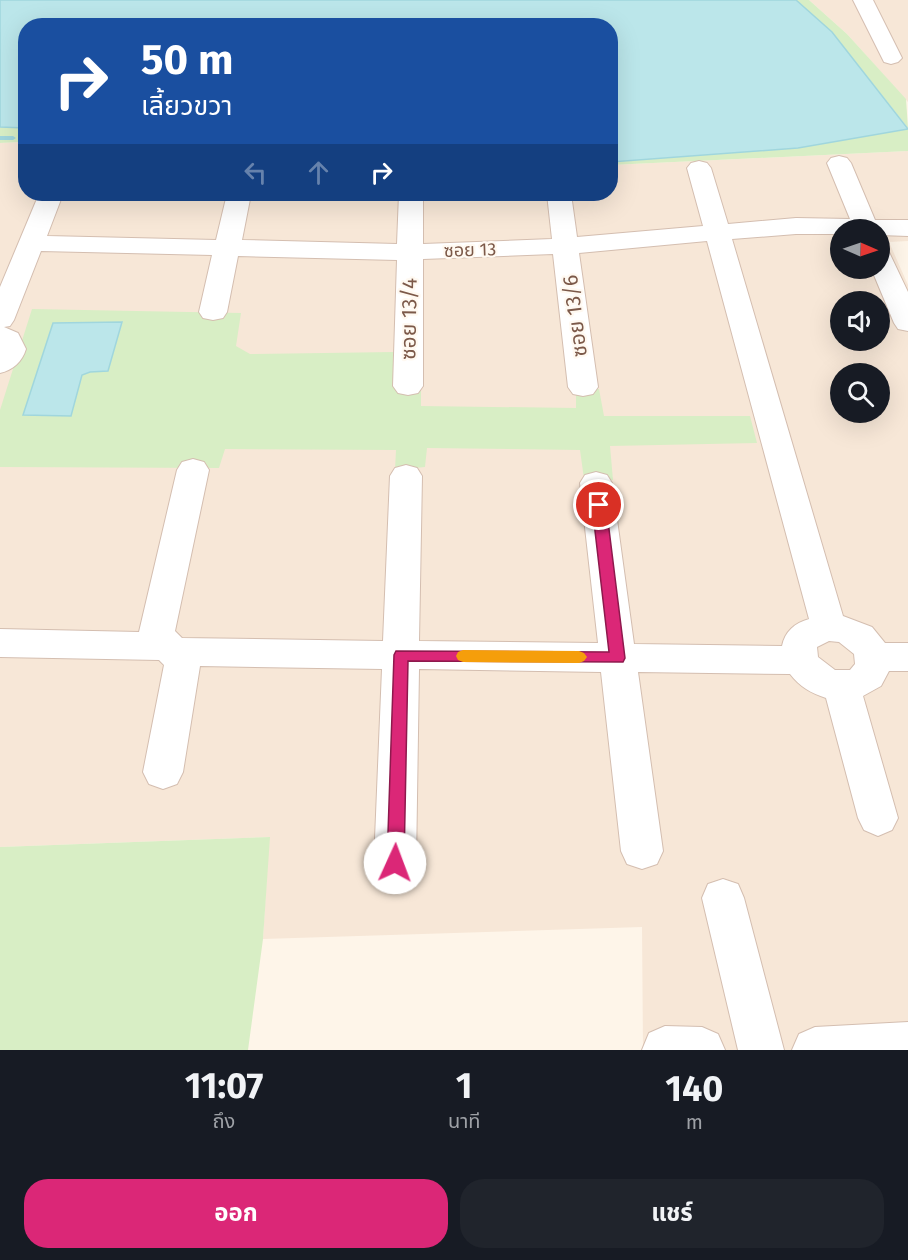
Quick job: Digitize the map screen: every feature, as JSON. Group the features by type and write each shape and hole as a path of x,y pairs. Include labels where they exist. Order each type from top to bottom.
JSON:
{"street":[{"path":"863,0 891,58"},
{"path":"839,163 863,219"},
{"path":"699,168 829,627"},
{"path":"0,320 48,201"},
{"path":"213,312 237,201"},
{"name":"ซอย 13/4","path":"408,386 411,201"},
{"name":"ซอย 13/6","path":"560,201 583,387"},
{"name":"ซอย 13","path":"31,243 410,252 567,246 715,231 796,226 830,227"},
{"name":"ซอย 13","path":"890,228 908,228"},
{"path":"889,279 908,323"},
{"path":"0,335 8,339 12,349 10,355 0,364"},
{"path":"163,772 183,661 156,635 193,470"},
{"path":"395,863 406,476"},
{"path":"596,483 642,851"},
{"path":"829,627 841,628 858,636 870,648 891,657 874,667 870,675 854,685 842,686 816,678 806,670 800,660 798,650 800,640 807,633 829,627"},
{"path":"0,643 401,655 800,660"},
{"path":"842,686 878,818"},
{"path":"723,898 761,1050"},
{"path":"815,1050 908,1045"}],"shaded area":[{"path":"809,0 908,0 908,102 847,34"},
{"path":"18,142 18,201 618,201 618,165 908,151 908,241 890,242 890,219 830,219 830,279 890,279 890,244 908,285 908,1050 643,1050 642,927 263,939 269,837 0,847 0,143"}],"green space":[{"path":"796,0 809,0 847,34 906,99 908,128 832,32"},
{"path":"0,127 18,128 18,142 0,143"},
{"path":"908,129 908,151 618,165 618,161 798,148"},
{"path":"32,309 241,313 236,346 250,354 394,352 394,389 421,389 421,406 576,408 576,390 599,389 604,416 750,416 757,443 610,446 613,480 584,479 580,450 427,448 425,467 395,470 396,450 225,449 219,468 0,467 0,410"},
{"path":"270,837 263,939 248,1050 0,1050 0,847"}],"water":[{"path":"0,0 796,0 832,32 908,129 798,148 618,161 618,18 18,18 18,128 0,127"},
{"path":"122,322 108,371 82,375 71,416 23,415 53,323"}],"waterway":[{"path":"0,138 13,138"}],"slow traffic":[{"path":"463,656 579,657"}],"route":[{"path":"395,863 401,655 618,658 599,505"}]}
